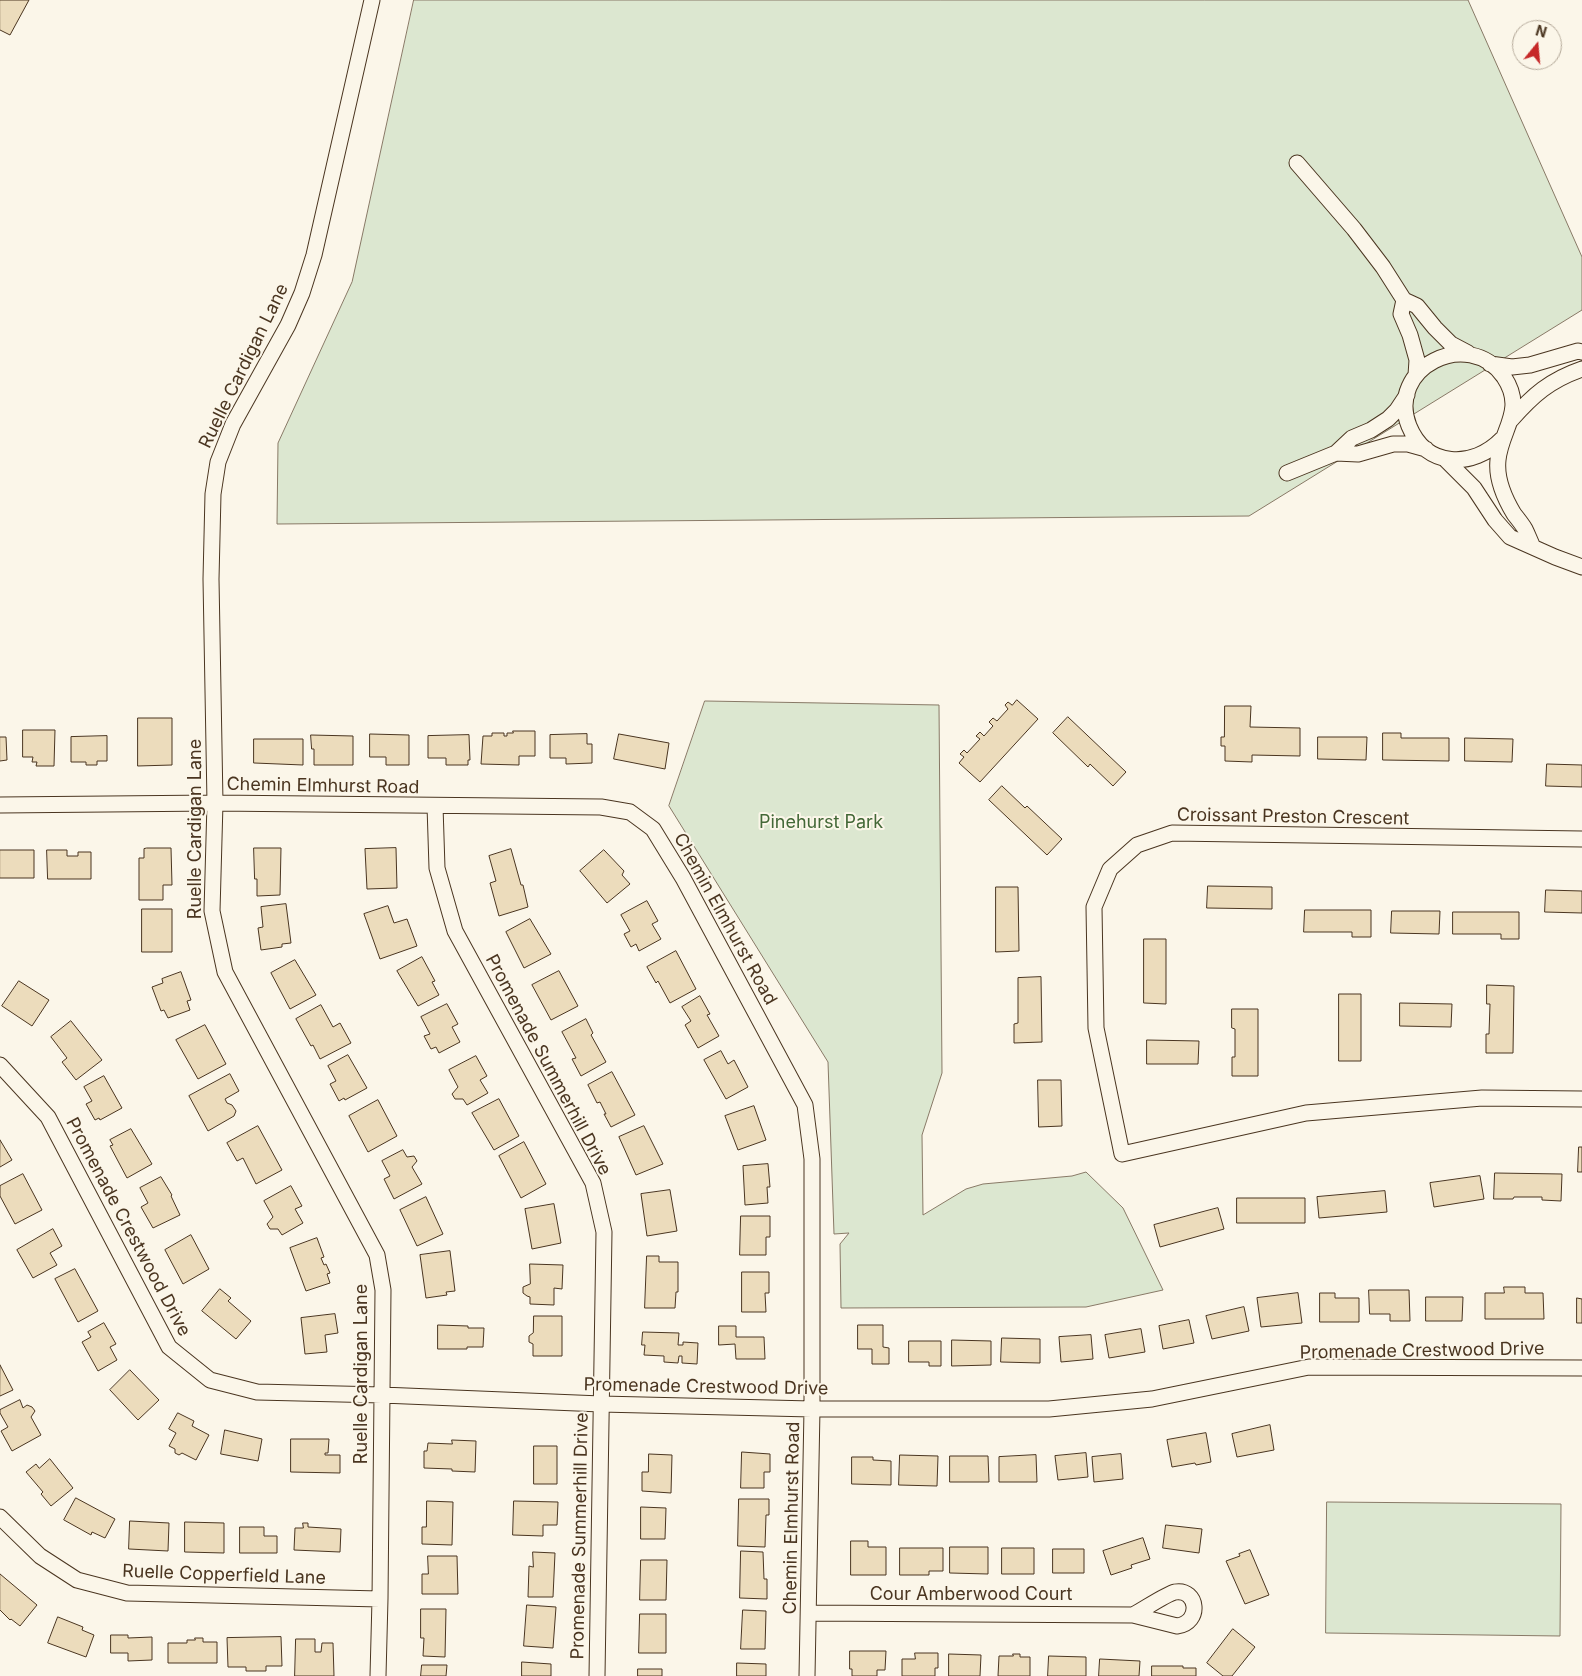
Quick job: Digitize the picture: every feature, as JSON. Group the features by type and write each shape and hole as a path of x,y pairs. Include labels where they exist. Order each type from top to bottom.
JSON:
{"street":[{"name":"Ruelle Cardigan Lane","path":"372,0 316,245 302,293 288,325 233,424 218,462 213,494 211,579 215,804 212,911 225,972 377,1256 383,1290 378,1676"},
{"path":"1297,163 1354,229 1383,267 1404,300 1417,306 1451,344 1471,355 1481,358 1505,379 1512,399 1511,420"},
{"path":"1404,300 1401,314 1418,360 1416,375"},
{"path":"1490,364 1512,367 1530,365 1578,351 1582,352"},
{"path":"1287,473 1336,453 1352,438 1371,430 1388,419 1397,410 1416,375 1423,367 1451,354 1471,355"},
{"path":"1533,547 1525,528 1514,513 1502,490 1497,462 1502,439 1511,420 1524,405 1549,384 1582,369"},
{"path":"1407,394 1406,414 1408,424 1413,434 1426,449"},
{"path":"1445,459 1466,460 1476,458 1486,453 1502,439"},
{"path":"1336,453 1358,454 1393,444 1408,444 1426,449 1445,459 1474,488 1495,520 1510,537 1582,567"},
{"name":"Chemin Elmhurst Road","path":"0,805 215,804 601,807 630,812 653,829 683,878 805,1105 812,1159 812,1408 807,1676"},
{"name":"Promenade Summerhill Drive","path":"435,806 437,868 455,931 593,1183 604,1232 597,1676"},
{"name":"Croissant Preston Crescent","path":"1582,839 1172,833 1137,846 1110,869 1094,907 1096,1028 1122,1154 1306,1113 1482,1098 1582,1099"},
{"name":"Promenade Crestwood Drive","path":"0,1065 48,1117 169,1347 210,1380 256,1392 601,1404 812,1408 1049,1409 1152,1399 1309,1367 1582,1368"},
{"name":"Ruelle Copperfield Lane","path":"0,1517 40,1556 77,1580 127,1593 380,1599"},
{"name":"Cour Amberwood Court","path":"809,1613 1133,1615"}],"green space":[{"path":"414,0 1468,0 1582,257 1582,310 1249,516 277,524 278,443 352,282"},
{"name":"Pinehurst Park","path":"705,701 939,705 942,1073 922,1135 923,1215 966,1189 983,1184 1072,1176 1086,1172 1123,1208 1163,1290 1086,1307 841,1308 840,1244 849,1233 834,1234 828,1062 669,806"},
{"path":"1327,1502 1561,1504 1560,1636 1326,1633"}],"building":[{"path":"0,0 29,0 10,35 0,30"},
{"path":"1017,700 1038,719 980,782 959,763 964,757 960,754 964,750 967,753 980,739 976,736 980,732 984,736 993,726 989,722 993,718 997,721 1008,709 1005,705 1008,702 1012,705"},
{"path":"1225,706 1251,706 1250,727 1300,728 1300,756 1252,755 1252,762 1225,761 1225,746 1221,746 1221,737 1224,737"},
{"path":"1068,717 1126,772 1113,786 1090,764 1088,767 1053,733"},
{"path":"138,718 172,718 172,765 138,766"},
{"path":"23,730 55,730 54,766 36,766 37,762 32,762 33,757 23,757"},
{"path":"513,731 535,731 535,756 519,756 519,765 481,764 483,736 492,736 492,733 504,733 504,736 507,736 507,733 513,733"},
{"path":"1383,733 1401,733 1401,738 1449,738 1449,761 1383,760"},
{"path":"370,734 409,735 409,765 386,765 386,757 370,757"},
{"path":"587,734 587,744 592,744 592,763 566,764 566,758 550,758 550,735"},
{"path":"619,734 669,743 665,769 614,759"},
{"path":"311,735 353,736 353,765 314,765 314,749 312,749"},
{"path":"469,735 470,760 468,760 468,765 446,765 446,758 428,758 428,736"},
{"path":"107,736 107,761 97,761 97,765 86,765 86,762 71,762 71,737"},
{"path":"0,737 6,737 7,760 0,761"},
{"path":"1318,737 1367,737 1366,760 1318,759"},
{"path":"1465,738 1513,739 1512,762 1465,761"},
{"path":"254,739 303,739 303,765 254,763"},
{"path":"1547,764 1582,765 1582,787 1546,786"},
{"path":"1002,786 1025,808 1027,806 1062,839 1047,855 989,800"},
{"path":"171,848 172,885 163,885 163,900 139,900 139,858 144,858 144,849"},
{"path":"254,848 281,848 280,895 257,896"},
{"path":"396,848 397,888 367,889 365,849"},
{"path":"511,849 528,907 499,916 490,883 496,881 489,856"},
{"path":"0,850 34,850 34,878 0,878"},
{"path":"47,850 67,850 67,856 78,856 78,852 91,852 91,879 48,879"},
{"path":"604,850 624,871 622,875 630,884 607,903 580,871"},
{"path":"1208,886 1272,887 1272,909 1207,908"},
{"path":"996,887 1018,887 1019,951 996,952"},
{"path":"1546,890 1582,891 1582,913 1545,912"},
{"path":"647,901 658,921 652,924 661,939 639,951 636,944 631,947 624,934 630,931 621,915"},
{"path":"286,904 291,943 282,944 282,947 261,950 258,928 263,927 261,907"},
{"path":"388,906 394,923 407,919 417,946 380,959 364,914"},
{"path":"142,909 172,909 172,952 142,952"},
{"path":"1305,910 1371,910 1371,937 1352,937 1352,932 1304,932"},
{"path":"1392,911 1440,911 1439,934 1391,933"},
{"path":"1453,912 1519,912 1519,939 1501,939 1501,934 1453,934"},
{"path":"530,919 551,954 524,968 506,932"},
{"path":"1144,939 1166,939 1166,1004 1144,1003"},
{"path":"676,951 696,989 670,1003 658,981 656,983 647,967"},
{"path":"422,957 435,981 432,982 439,995 418,1006 397,971"},
{"path":"295,960 316,995 290,1009 271,973"},
{"path":"559,971 578,1006 551,1020 532,985"},
{"path":"181,972 191,1000 187,1001 190,1010 168,1018 164,1010 161,1011 152,987 163,983 162,979"},
{"path":"1041,977 1042,1042 1014,1043 1014,1024 1018,1023 1018,978"},
{"path":"19,981 49,1000 32,1026 2,1006"},
{"path":"1487,985 1514,986 1513,1053 1486,1053 1486,1034 1489,1034 1490,1004 1487,1004"},
{"path":"1339,994 1361,994 1361,1061 1339,1061"},
{"path":"700,996 710,1014 707,1015 719,1036 698,1048 685,1025 691,1021 682,1007"},
{"path":"1400,1003 1452,1004 1451,1027 1400,1026"},
{"path":"447,1004 458,1024 452,1027 460,1042 439,1053 436,1047 431,1049 424,1036 430,1034 421,1017"},
{"path":"321,1005 333,1027 340,1023 351,1043 320,1059 296,1019"},
{"path":"1232,1009 1258,1009 1258,1076 1232,1076 1232,1057 1235,1057 1235,1029 1232,1028"},
{"path":"586,1019 593,1033 591,1035 606,1062 581,1076 572,1059 576,1058 562,1032"},
{"path":"71,1021 102,1060 76,1080 62,1062 67,1058 51,1037"},
{"path":"205,1025 226,1064 198,1079 176,1040"},
{"path":"1147,1040 1199,1041 1198,1064 1147,1064"},
{"path":"721,1051 728,1064 734,1060 748,1087 726,1099 704,1060"},
{"path":"348,1055 367,1088 345,1100 344,1098 339,1101 330,1084 336,1081 328,1066"},
{"path":"476,1056 487,1076 480,1080 488,1093 467,1105 463,1099 455,1099 452,1094 458,1087 449,1070"},
{"path":"612,1072 635,1115 611,1127 600,1102 597,1103 588,1085"},
{"path":"230,1074 239,1091 225,1099 236,1111 234,1116 208,1131 189,1096"},
{"path":"104,1076 122,1108 100,1120 99,1118 95,1120 86,1104 92,1101 84,1087"},
{"path":"1038,1080 1061,1080 1062,1126 1039,1127"},
{"path":"499,1099 519,1136 494,1150 472,1113"},
{"path":"378,1100 397,1136 368,1152 349,1116"},
{"path":"754,1106 766,1140 738,1150 725,1116"},
{"path":"258,1126 282,1170 256,1184 243,1158 237,1161 227,1143"},
{"path":"644,1126 663,1164 636,1175 619,1137"},
{"path":"131,1129 152,1164 127,1178 110,1146 113,1145 110,1140"},
{"path":"0,1140 12,1160 0,1167"},
{"path":"524,1142 546,1184 521,1198 499,1156"},
{"path":"1579,1147 1582,1147 1582,1172 1578,1172"},
{"path":"403,1150 407,1157 414,1156 417,1161 412,1167 422,1184 394,1199 384,1179 390,1176 382,1161"},
{"path":"768,1164 770,1187 767,1187 768,1203 745,1205 743,1166"},
{"path":"1495,1173 1562,1174 1561,1201 1542,1200 1542,1197 1494,1199"},
{"path":"23,1174 42,1210 15,1224 0,1196 0,1186"},
{"path":"1480,1176 1484,1199 1434,1207 1430,1183"},
{"path":"161,1177 172,1195 180,1215 153,1228 141,1207 148,1203 140,1188"},
{"path":"291,1186 302,1206 295,1209 303,1223 282,1235 278,1229 270,1229 267,1224 273,1217 264,1201"},
{"path":"670,1190 677,1231 647,1236 641,1194"},
{"path":"1385,1191 1387,1212 1319,1218 1317,1197"},
{"path":"426,1197 443,1234 417,1246 400,1210"},
{"path":"1237,1198 1305,1198 1305,1223 1237,1223"},
{"path":"554,1204 561,1243 532,1249 525,1209"},
{"path":"1218,1208 1224,1229 1160,1247 1154,1225"},
{"path":"741,1216 770,1216 770,1237 766,1237 766,1255 740,1255"},
{"path":"53,1229 62,1246 50,1253 57,1265 33,1278 17,1250"},
{"path":"191,1235 209,1269 183,1284 165,1250"},
{"path":"317,1238 324,1257 321,1258 330,1273 327,1274 330,1283 306,1291 290,1248"},
{"path":"450,1251 455,1291 446,1292 447,1295 426,1298 420,1255"},
{"path":"647,1256 659,1256 659,1262 678,1262 678,1292 676,1292 675,1308 645,1308"},
{"path":"530,1264 563,1265 562,1289 554,1288 554,1305 530,1304 530,1297 523,1293 523,1287 530,1284"},
{"path":"75,1269 98,1311 78,1322 55,1279"},
{"path":"742,1272 769,1272 769,1293 765,1293 766,1312 742,1312"},
{"path":"1504,1287 1525,1287 1525,1293 1543,1293 1544,1319 1485,1319 1485,1293 1504,1293"},
{"path":"220,1289 231,1298 228,1301 251,1321 236,1339 202,1311"},
{"path":"1369,1290 1409,1290 1410,1321 1390,1321 1390,1314 1370,1314"},
{"path":"1298,1293 1302,1323 1261,1327 1257,1298"},
{"path":"1320,1293 1335,1293 1335,1298 1359,1298 1359,1322 1320,1322"},
{"path":"1426,1297 1463,1297 1462,1321 1426,1321"},
{"path":"1577,1298 1582,1299 1582,1323 1577,1323"},
{"path":"1244,1307 1249,1331 1212,1339 1206,1316"},
{"path":"335,1314 338,1333 325,1335 327,1352 305,1354 301,1318"},
{"path":"534,1316 562,1316 562,1356 533,1356 533,1344 529,1342 529,1336 533,1333"},
{"path":"1189,1320 1194,1343 1163,1349 1159,1326"},
{"path":"104,1323 116,1344 110,1347 117,1360 98,1371 82,1342 91,1337 88,1332"},
{"path":"438,1325 484,1328 483,1347 438,1349"},
{"path":"858,1325 883,1325 883,1347 889,1348 889,1364 872,1364 872,1349 858,1349"},
{"path":"719,1326 736,1326 736,1337 764,1337 765,1359 736,1359 735,1344 719,1345"},
{"path":"1141,1329 1145,1352 1109,1358 1105,1335"},
{"path":"643,1332 679,1333 678,1345 683,1345 683,1342 698,1343 697,1364 682,1363 682,1356 679,1356 678,1363 664,1362 664,1356 644,1355 645,1345 642,1345"},
{"path":"1091,1335 1093,1359 1061,1362 1059,1337"},
{"path":"1002,1338 1040,1339 1040,1363 1001,1362"},
{"path":"952,1340 991,1341 991,1365 952,1366"},
{"path":"909,1341 941,1341 941,1366 929,1366 929,1362 909,1362"},
{"path":"0,1365 13,1390 0,1396"},
{"path":"130,1370 159,1400 138,1420 110,1390"},
{"path":"20,1400 23,1408 27,1405 35,1411 31,1417 41,1435 12,1451 1,1431 8,1427 0,1410"},
{"path":"178,1413 194,1421 192,1426 209,1435 196,1460 182,1453 179,1455 175,1453 175,1449 169,1446 176,1433 169,1429"},
{"path":"1270,1425 1274,1450 1237,1457 1232,1434"},
{"path":"225,1430 262,1439 258,1461 221,1454"},
{"path":"1206,1433 1211,1462 1172,1467 1167,1440"},
{"path":"291,1439 329,1439 328,1453 325,1453 325,1455 340,1455 340,1473 291,1472"},
{"path":"452,1440 476,1441 475,1472 424,1468 424,1451 427,1451 428,1443 452,1444"},
{"path":"534,1446 557,1446 557,1484 534,1484"},
{"path":"742,1452 770,1454 770,1472 764,1472 764,1488 741,1488"},
{"path":"1086,1453 1088,1477 1058,1480 1055,1456"},
{"path":"649,1454 672,1455 671,1493 642,1491 642,1472 648,1472"},
{"path":"1121,1454 1123,1479 1094,1482 1092,1457"},
{"path":"900,1455 938,1456 937,1486 899,1485"},
{"path":"1036,1455 1037,1482 999,1482 999,1457"},
{"path":"950,1456 988,1456 989,1482 950,1482"},
{"path":"852,1457 873,1457 873,1460 891,1461 891,1485 852,1484"},
{"path":"50,1459 73,1488 51,1506 41,1494 43,1492 26,1472 36,1464 39,1468"},
{"path":"76,1498 115,1519 105,1538 92,1532 91,1535 64,1520"},
{"path":"739,1499 769,1499 769,1515 766,1515 765,1547 738,1546"},
{"path":"427,1501 453,1502 452,1545 422,1544 422,1527 426,1527"},
{"path":"514,1501 558,1502 557,1525 543,1525 543,1536 513,1535"},
{"path":"641,1507 666,1508 665,1539 641,1539"},
{"path":"130,1521 169,1523 168,1551 129,1549"},
{"path":"185,1522 224,1523 224,1553 185,1552"},
{"path":"303,1523 308,1523 308,1527 341,1529 340,1552 294,1550 295,1528 303,1528"},
{"path":"1166,1525 1202,1529 1199,1553 1163,1548"},
{"path":"240,1527 264,1527 264,1536 277,1536 277,1553 240,1553"},
{"path":"1143,1538 1150,1559 1131,1565 1132,1568 1111,1575 1103,1551"},
{"path":"851,1541 868,1541 868,1547 886,1547 886,1575 851,1575"},
{"path":"950,1547 988,1547 988,1574 950,1573"},
{"path":"900,1548 943,1548 943,1571 929,1571 929,1575 900,1575"},
{"path":"1002,1548 1034,1548 1034,1574 1002,1574"},
{"path":"1053,1549 1084,1549 1084,1573 1053,1573"},
{"path":"1250,1550 1269,1595 1245,1604 1226,1561"},
{"path":"741,1551 763,1552 764,1579 767,1579 767,1599 740,1598"},
{"path":"533,1552 555,1553 553,1597 528,1597 529,1566 533,1567"},
{"path":"428,1556 457,1556 458,1594 422,1594 422,1574 428,1574"},
{"path":"641,1560 667,1560 666,1600 640,1600"},
{"path":"0,1574 37,1605 20,1626 10,1620 0,1610"},
{"path":"527,1605 556,1607 553,1648 524,1646"},
{"path":"421,1609 446,1609 445,1657 423,1656 424,1638 421,1638"},
{"path":"743,1610 766,1611 765,1649 741,1649"},
{"path":"640,1614 666,1614 666,1653 639,1653"},
{"path":"58,1617 83,1627 82,1630 94,1635 86,1657 48,1643"},
{"path":"1233,1629 1255,1647 1232,1676 1223,1676 1207,1663"},
{"path":"111,1635 128,1635 128,1638 152,1637 152,1660 128,1661 128,1653 111,1653"},
{"path":"281,1637 282,1666 266,1666 266,1671 246,1671 246,1667 228,1667 227,1638"},
{"path":"195,1638 203,1638 203,1642 217,1642 217,1663 168,1663 168,1643 187,1643 187,1640 195,1640"},
{"path":"296,1639 315,1639 315,1652 321,1652 322,1643 333,1643 334,1676 295,1676"},
{"path":"850,1651 886,1651 885,1670 877,1670 877,1676 852,1676"},
{"path":"915,1653 938,1653 938,1668 935,1668 935,1676 902,1676 902,1659 915,1659"},
{"path":"949,1654 981,1655 980,1676 949,1676"},
{"path":"1013,1654 1020,1654 1020,1657 1030,1657 1030,1676 998,1676 999,1656 1013,1656"},
{"path":"1049,1656 1086,1657 1086,1676 1048,1676"},
{"path":"1100,1659 1140,1661 1139,1676 1099,1676"},
{"path":"522,1662 551,1664 551,1676 522,1676"},
{"path":"737,1663 766,1664 766,1676 737,1676"},
{"path":"422,1665 447,1665 446,1676 421,1676"},
{"path":"1152,1666 1196,1668 1196,1676 1152,1676"},
{"path":"638,1669 662,1669 662,1676 638,1676"}]}
